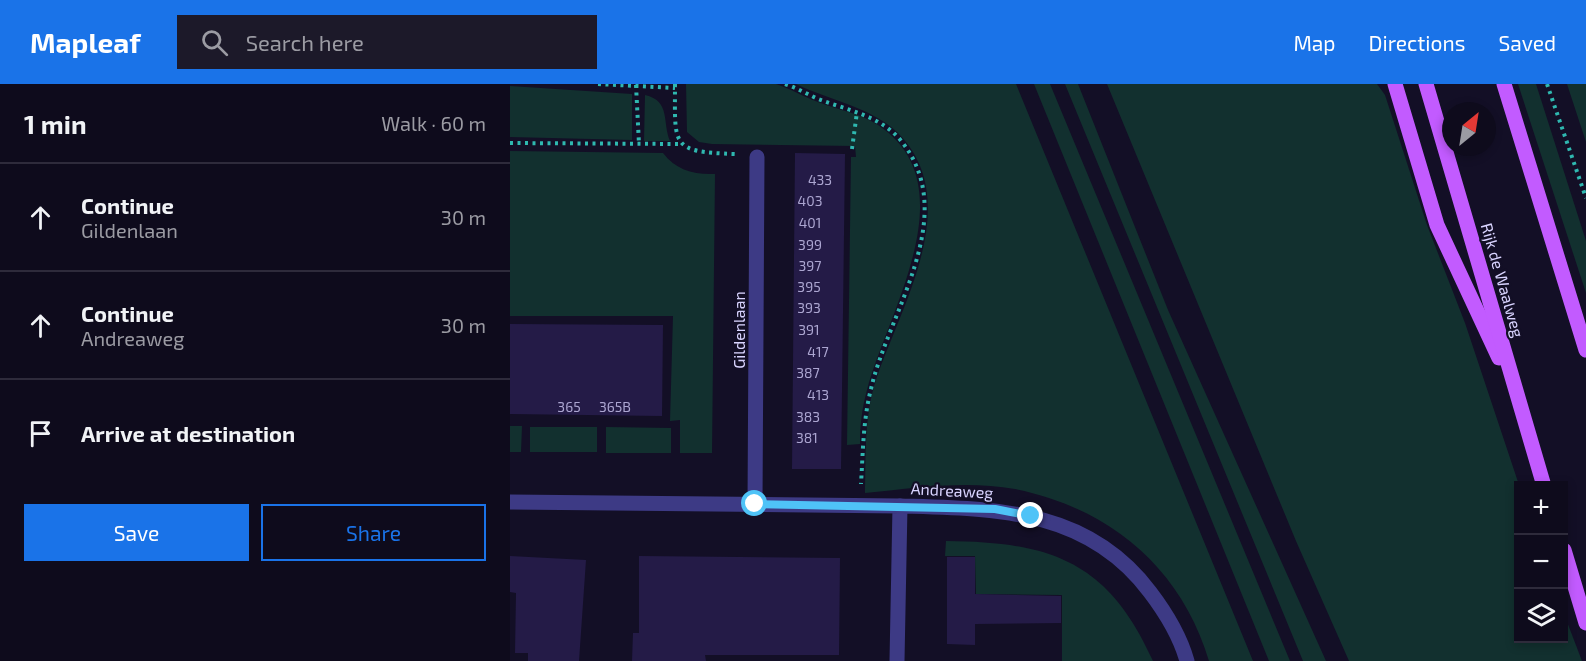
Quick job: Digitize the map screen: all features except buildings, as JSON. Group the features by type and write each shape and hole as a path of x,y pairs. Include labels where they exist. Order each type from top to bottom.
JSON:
{"main road":[{"path":"1395,84 1437,225 1514,389"},
{"name":"Rijk de Waalweg","path":"1426,84 1542,481"},
{"path":"1504,84 1586,350"},
{"path":"1568,566 1586,623"}],"street":[{"name":"Gildenlaan","path":"755,504 757,158"},
{"path":"510,502 900,506 897,661"},
{"name":"Andreaweg","path":"900,506 995,509 1073,530 1107,547 1138,576 1159,604 1183,647 1187,661"}],"path":[{"path":"598,84 677,86 676,132 681,144"},
{"path":"785,84 871,118 902,141 914,162 924,198 925,218 908,291 871,387 864,422 859,506"},
{"path":"1547,84 1586,198"},
{"path":"636,85 639,144"},
{"path":"852,149 857,112"},
{"path":"510,143 681,144 695,153 741,154 757,158"}],"green space":[{"path":"686,84 776,84 871,121 904,150 917,181 920,215 914,251 903,288 867,390 860,444 847,445 851,157 856,157 855,146 699,142 687,132"},
{"path":"796,84 1016,84 1253,661 1209,661 1196,627 1180,597 1160,570 1137,547 1110,527 1081,511 1049,498 996,486 940,486 865,493 869,408 876,380 922,255 927,222 927,190 918,160 898,133 887,124 863,110"},
{"path":"1034,84 1050,84 1290,661 1269,661"},
{"path":"1065,84 1078,84 1168,310 1326,661 1303,661"},
{"path":"1107,84 1377,84 1385,95 1427,225 1465,323 1518,481 1514,481 1514,643 1568,643 1568,624 1582,661 1349,661 1296,541"},
{"path":"1518,84 1536,84 1586,241 1586,293"},
{"path":"1567,84 1586,84 1586,142"},
{"path":"510,86 632,94 632,140 510,137"},
{"path":"645,95 659,102 662,107 670,141 644,141"},
{"path":"510,151 663,153 674,164 686,170 700,174 715,174 712,453 680,453 680,420 670,421 673,316 510,316"},
{"path":"510,426 522,426 521,452 510,452"},
{"path":"530,427 597,427 597,452 530,452"},
{"path":"606,427 671,428 671,453 606,453"},
{"path":"946,541 1016,546 1046,553 1072,564 1095,579 1116,600 1135,627 1153,661 1062,661 1062,595 976,594 975,556 945,556"}],"route":[{"path":"755,504 995,509 1031,516"}]}
